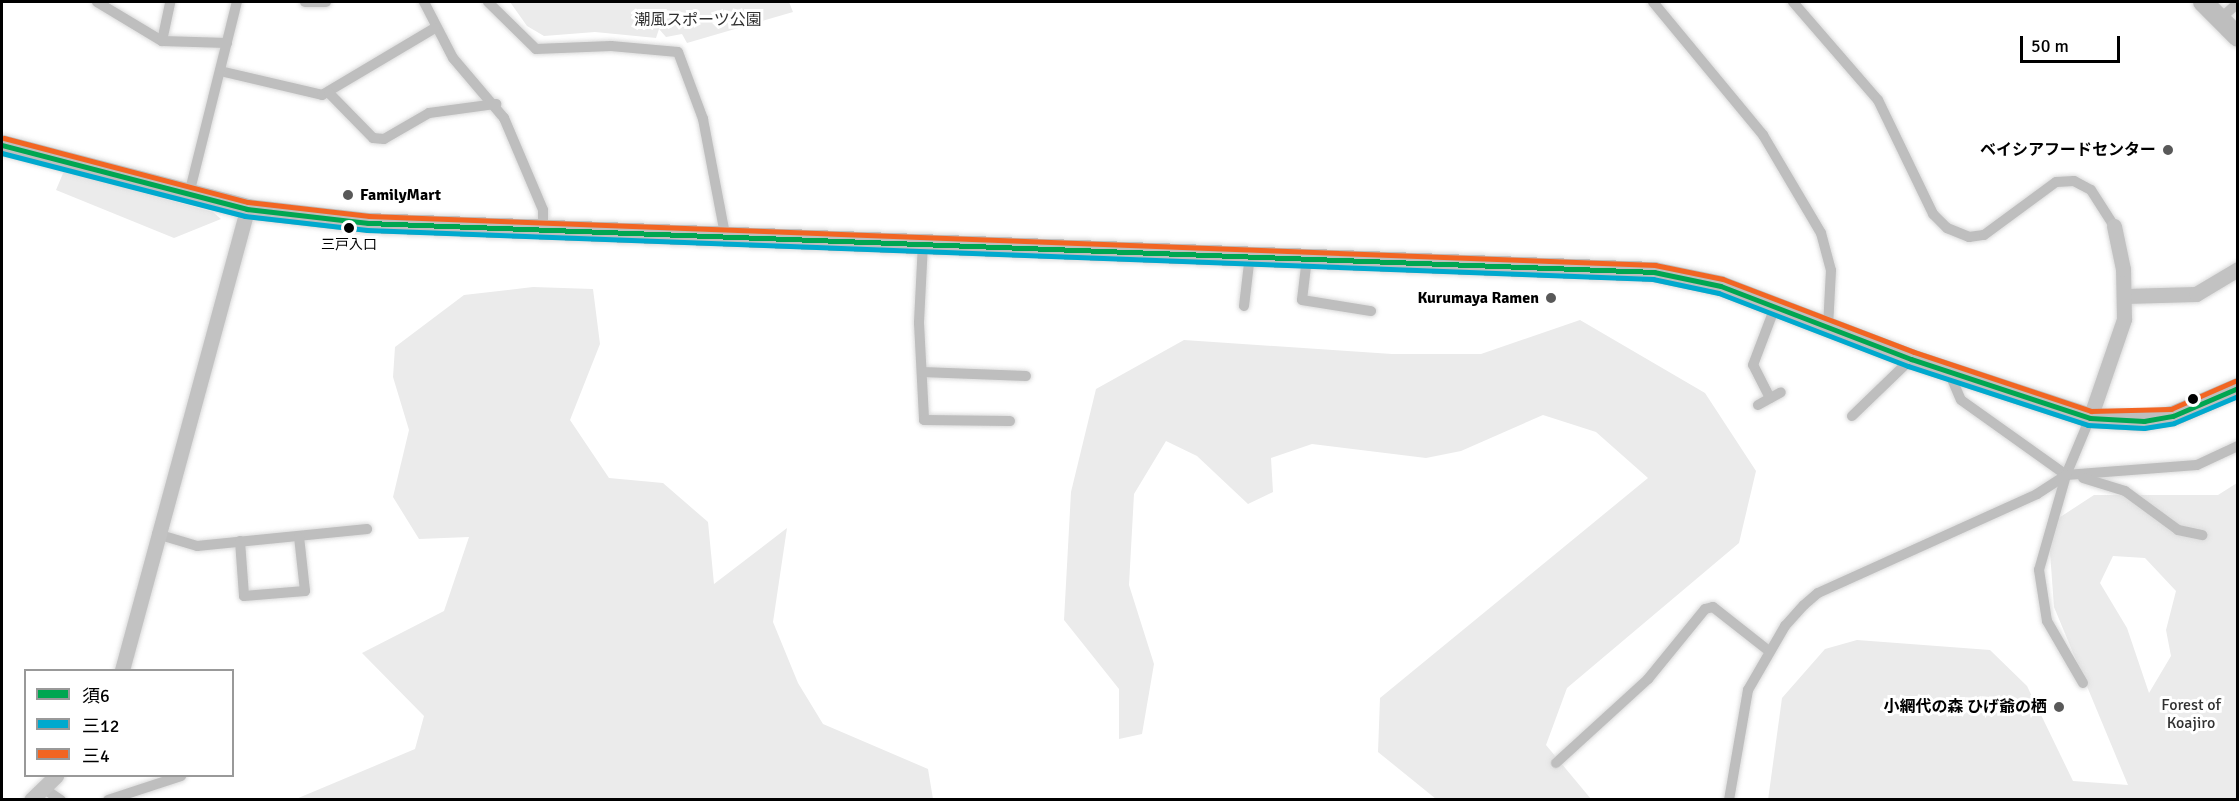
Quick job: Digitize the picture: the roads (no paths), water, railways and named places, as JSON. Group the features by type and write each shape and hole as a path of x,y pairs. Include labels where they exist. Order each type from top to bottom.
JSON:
{"highway":[{"path":"2203,2 2238,37"},
{"path":"2,145 247,209 368,223 725,234 1654,272 1721,286 1911,359 2090,418 2163,417 2201,407 2238,388"}],"street":[{"path":"97,2 162,41 226,44"},
{"path":"162,41 170,2"},
{"path":"189,194 237,2"},
{"path":"305,2 326,2"},
{"path":"424,2 435,28 460,67 496,104 543,210 543,229"},
{"path":"488,2 536,49 611,46 678,52 703,119 725,234"},
{"path":"1653,2 1763,135 1821,233 1831,270 1828,327"},
{"path":"1793,2 1878,100 1934,214 1947,228 1969,237 1984,235 2056,182 2074,181 2091,190 2114,226 2125,296 2120,339 2042,547 2040,595 2061,653 2083,683"},
{"path":"2220,19 2238,3"},
{"path":"329,93 435,28"},
{"path":"220,71 329,93 373,138 384,139 429,113 496,104"},
{"path":"122,669 157,534 247,209"},
{"path":"923,243 921,372 924,420 1010,421"},
{"path":"1244,306 1250,255"},
{"path":"1307,258 1302,300 1371,311"},
{"path":"2125,296 2196,294 2238,269"},
{"path":"1770,398 1753,365 1775,307"},
{"path":"1852,416 1911,359"},
{"path":"921,372 1026,376"},
{"path":"1949,372 1961,400 2070,476 2125,491 2158,519 2202,535"},
{"path":"1758,405 1781,392"},
{"path":"1729,800 1743,707 1769,651 1818,593 2027,499 2070,476 2197,465 2238,446"},
{"path":"157,534 197,546 367,529"},
{"path":"240,541 244,596 305,591 299,537"},
{"path":"1556,763 1648,679 1704,609 1713,607 1769,651"},
{"path":"31,800 55,777"},
{"path":"108,800 178,777"},
{"path":"44,789 62,800"}],"place":[{"name":"ベイシアフードセンター","path":"2168,150"},
{"name":"FamilyMart","path":"348,195"},
{"name":"三戸入口","path":"349,228"},
{"name":"Kurumaya Ramen","path":"1551,298"},
{"name":"小網代の森 ひげ爺の栖","path":"2059,707"}],"park label":[{"name":"潮風スポーツ公園","path":"698,20"},
{"name":"Forest of Koajiro","path":"2191,714"}]}
